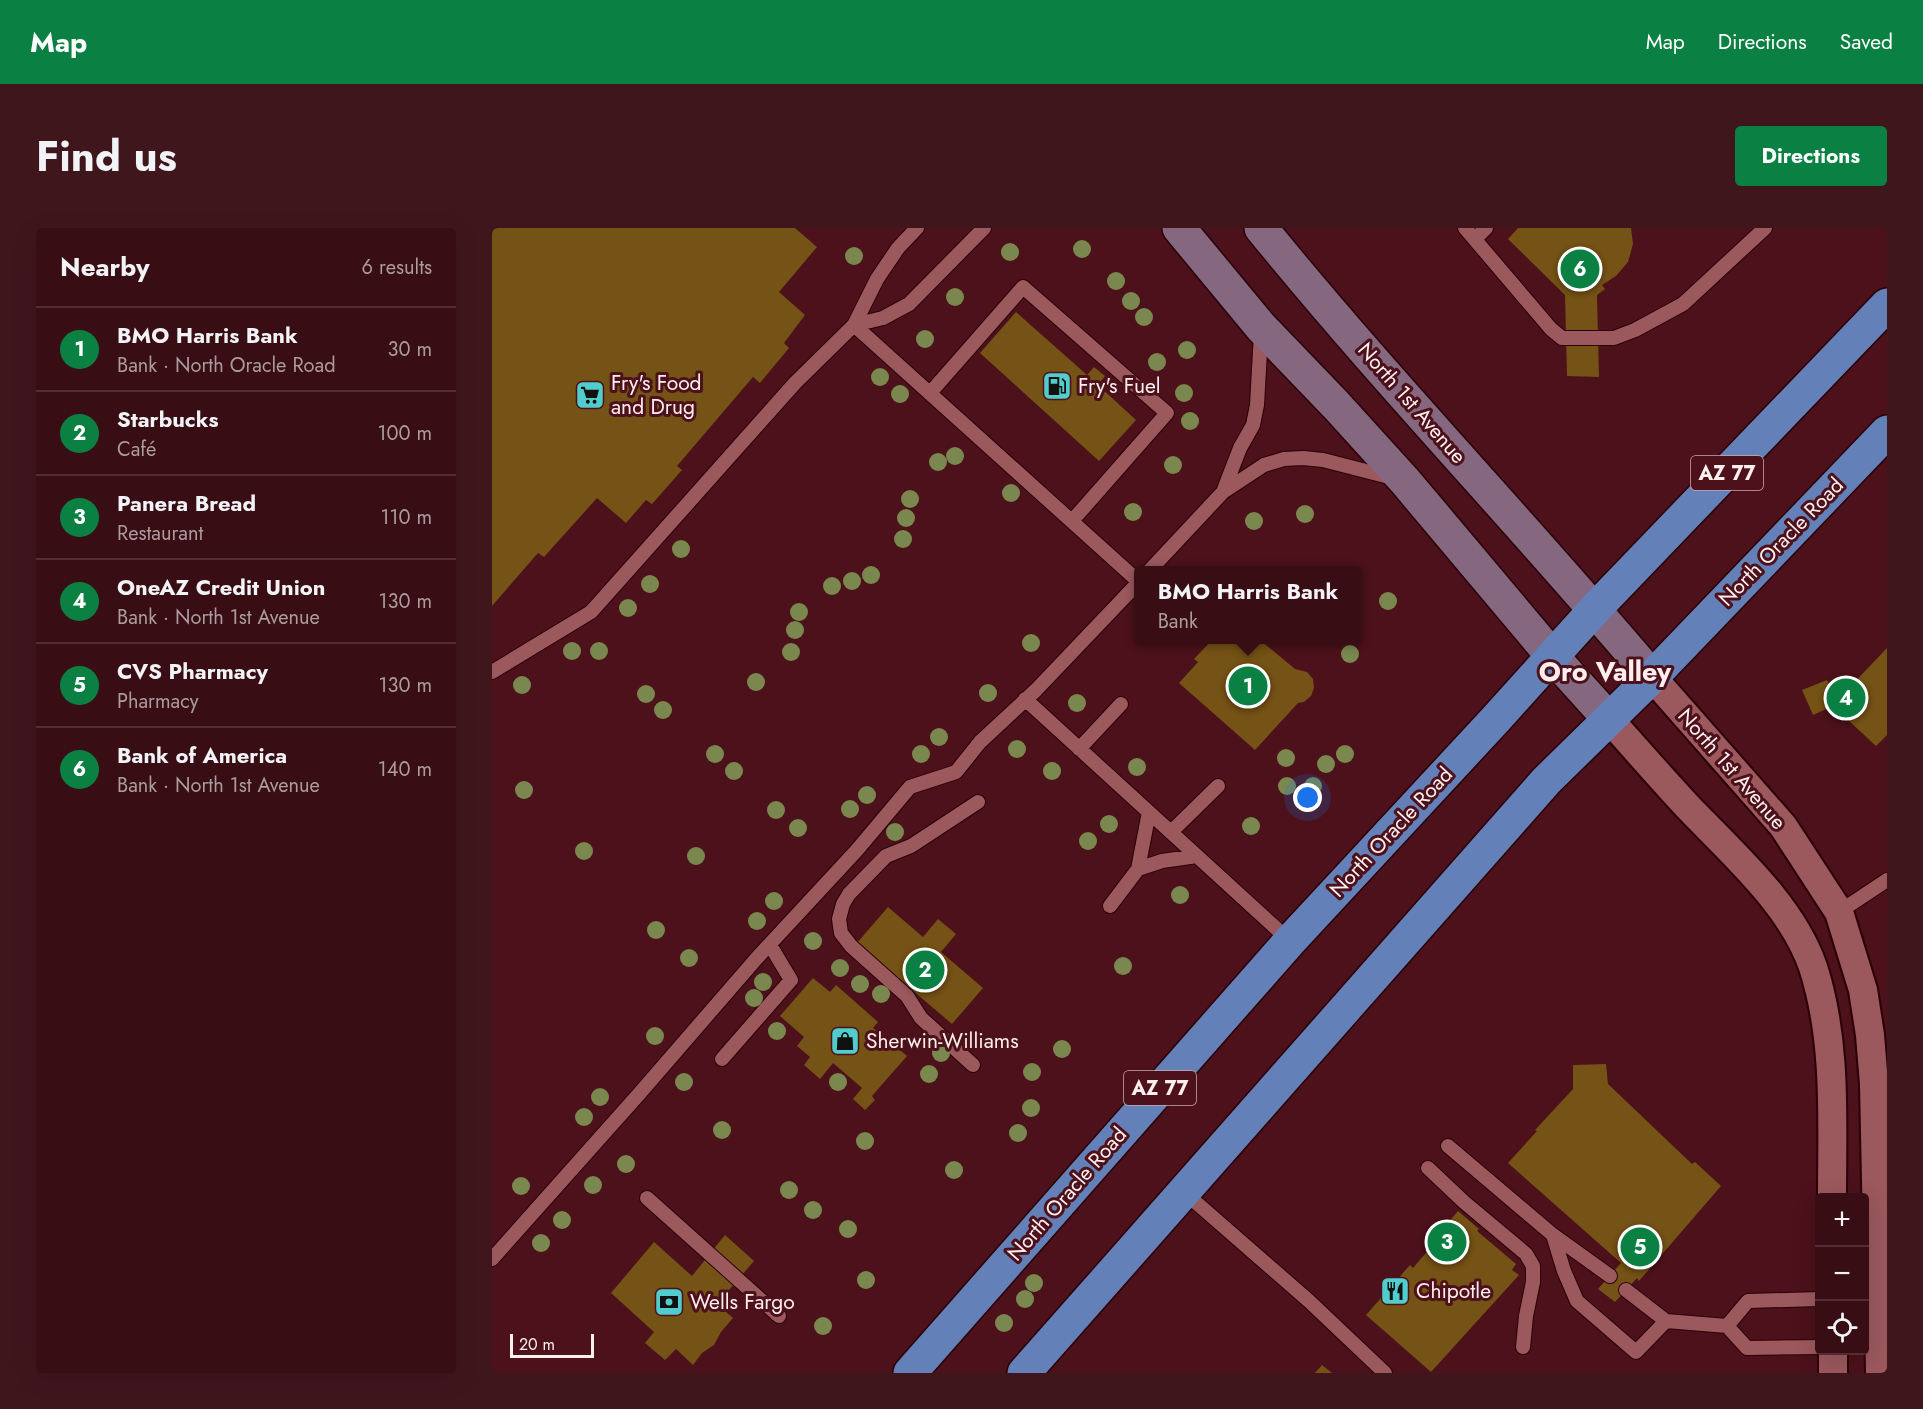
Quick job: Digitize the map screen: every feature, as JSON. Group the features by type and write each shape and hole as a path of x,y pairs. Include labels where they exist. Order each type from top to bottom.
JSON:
{"highway":[{"name":"North Oracle Road","path":"910,1373 1290,941 1595,609 1887,305"},
{"name":"North Oracle Road","path":"1024,1373 1538,790 1652,677 1887,432"}],"main road":[{"path":"1179,228 1261,327 1405,481 1553,657 1609,718"},
{"name":"North 1st Avenue","path":"1261,228 1309,287 1595,609 1652,677"}],"street":[{"name":"North 1st Avenue","path":"1652,677 1783,826 1839,912 1863,990 1870,1035 1874,1084 1878,1353"},
{"path":"1609,718 1673,791 1755,877 1798,934 1812,966 1821,997 1828,1037 1832,1082 1833,1193"},
{"path":"1798,934 1839,912"},
{"path":"1833,1355 1833,1373"}],"lane":[{"path":"492,672 591,612 795,383 854,325 877,279 898,248 917,228"},
{"path":"854,325 883,318 909,304 984,228"},
{"path":"1465,228 1551,329 1562,338 1614,338 1683,304 1760,233"},
{"path":"1475,240 1486,228"},
{"path":"930,393 1023,287 1167,413 1072,521"},
{"path":"854,325 1134,578"},
{"path":"1223,492 1240,448 1253,425 1257,405 1261,327"},
{"path":"1154,566 1223,492 1264,465 1284,459 1323,460 1405,481"},
{"path":"492,1259 857,850 910,787 956,772 980,742 1134,586"},
{"path":"1025,699 1290,941"},
{"path":"1079,749 1121,704"},
{"path":"1172,832 1218,786"},
{"path":"973,1065 921,1018 907,996 851,946 841,933 840,919 843,904 849,894 886,856 911,846 978,802"},
{"path":"1110,906 1138,869 1149,812"},
{"path":"1138,869 1162,861 1197,856"},
{"path":"1839,912 1887,880"},
{"path":"722,1059 791,980 770,945"},
{"path":"1448,1146 1553,1235 1610,1276"},
{"path":"1428,1168 1464,1202 1526,1254 1533,1266 1533,1282 1523,1347"},
{"path":"1184,1192 1308,1301 1384,1373"},
{"path":"647,1198 779,1316"},
{"path":"1553,1235 1564,1271 1577,1301 1636,1352 1666,1322"},
{"path":"1626,1290 1666,1322 1727,1326 1747,1348 1815,1347"},
{"path":"1727,1326 1748,1301 1815,1299"}],"building":[{"name":"Fry's Food and Drug","path":"492,228 795,228 817,247 779,292 805,315 784,343 789,348 760,383 753,377 677,466 682,470 652,504 646,500 626,523 597,498 544,557 538,553 492,606"},
{"path":"1518,228 1631,228 1633,244 1628,262 1616,276 1602,285 1605,289 1597,295 1599,377 1567,376 1565,295 1508,239"},
{"path":"1016,312 1087,375 1094,367 1105,376 1098,385 1136,420 1099,461 980,353"},
{"path":"1208,644 1265,644 1295,669 1307,672 1313,679 1314,688 1311,696 1304,702 1298,703 1255,750 1179,683 1198,662 1194,659"},
{"path":"1887,648 1887,735 1876,746 1833,706 1813,715 1802,690 1827,680 1829,684 1836,678 1848,689"},
{"path":"888,907 923,937 938,919 956,934 941,952 983,988 952,1024 857,943"},
{"name":"Sherwin-Williams","path":"813,978 830,992 836,985 878,1022 873,1028 907,1056 872,1096 875,1100 865,1110 853,1099 862,1088 833,1063 820,1079 804,1065 810,1057 797,1046 804,1037 780,1016"},
{"path":"1606,1064 1608,1084 1692,1164 1695,1162 1721,1186 1639,1281 1637,1278 1615,1302 1598,1289 1621,1263 1508,1163 1573,1089 1573,1065"},
{"path":"1458,1211 1479,1229 1477,1231 1516,1264 1512,1270 1519,1275 1431,1372 1366,1315 1410,1265 1413,1268"},
{"name":"Wells Fargo","path":"725,1235 754,1261 717,1304 733,1318 714,1345 702,1353 693,1365 676,1349 665,1360 645,1343 654,1332 611,1293 654,1242 692,1276"},
{"path":"1322,1365 1332,1373 1315,1373"}],"place":[{"name":"Bank of America","path":"1580,269"},
{"name":"Fry's Fuel","path":"1057,386"},
{"name":"Fry's Food and Drug","path":"590,395"},
{"name":"BMO Harris Bank","path":"1248,686"},
{"name":"OneAZ Credit Union","path":"1846,698"},
{"name":"Starbucks","path":"925,970"},
{"name":"Sherwin-Williams","path":"845,1041"},
{"name":"Panera Bread","path":"1447,1242"},
{"name":"CVS Pharmacy","path":"1640,1247"},
{"name":"Chipotle","path":"1395,1291"},
{"name":"Wells Fargo","path":"669,1302"}],"district":[{"name":"Oro Valley","path":"1605,672"}]}
